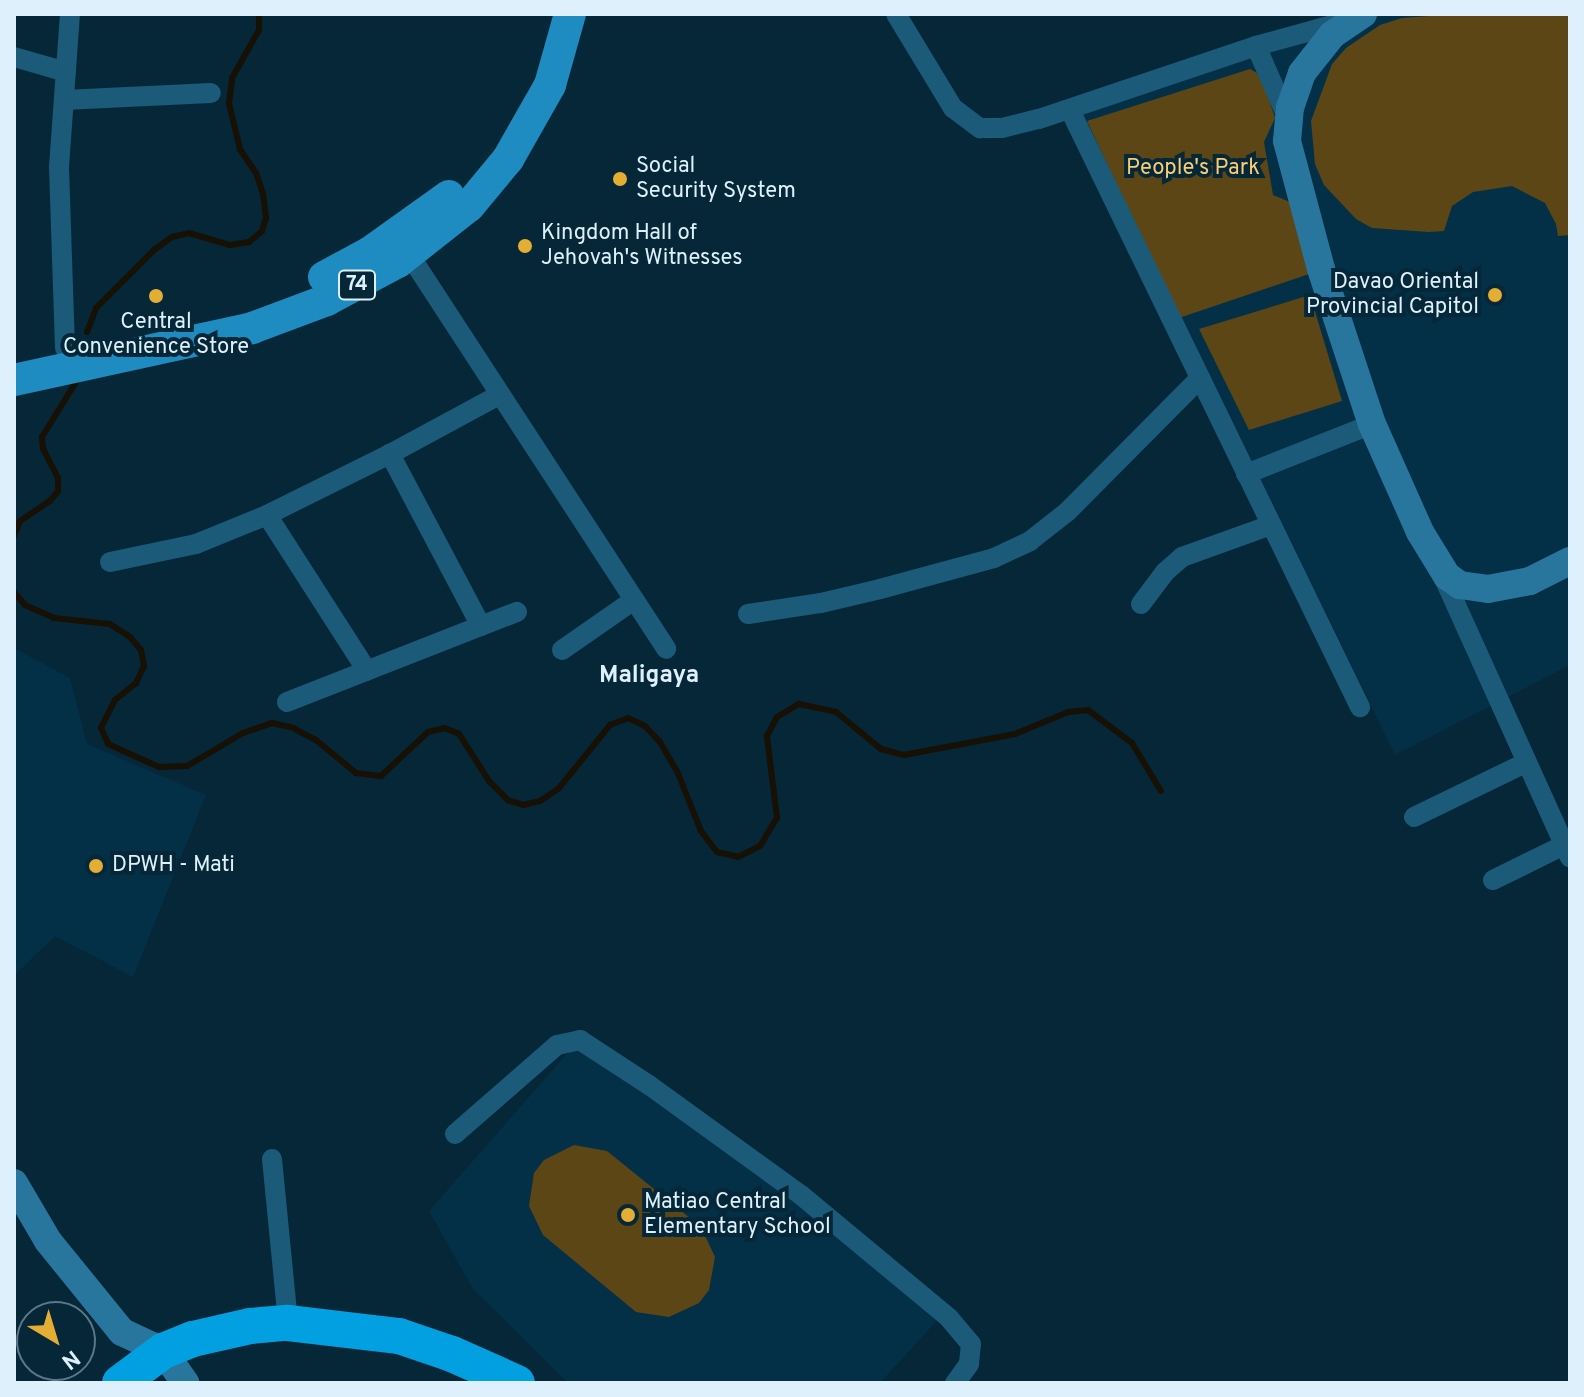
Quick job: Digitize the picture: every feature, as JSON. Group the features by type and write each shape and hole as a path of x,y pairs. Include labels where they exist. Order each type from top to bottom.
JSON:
{"highway":[{"path":"125,1378 163,1351 220,1332 288,1323 399,1336 452,1354 517,1383"}],"main road":[{"name":"74","path":"527,110 549,14"},
{"name":"74","path":"14,358 195,321 268,301 402,244 469,206 491,182 527,110 561,55 570,14"},
{"name":"74","path":"14,380 252,328 338,294 402,244"}],"street":[{"path":"65,348 59,241 70,14"},
{"path":"896,14 953,108 980,128 1002,128 1070,110 1256,46 1357,17"},
{"path":"1357,17 1332,35 1309,62 1293,96 1287,141 1295,181 1372,424 1567,851 1493,880"},
{"path":"1256,46 1288,119"},
{"path":"14,57 66,72"},
{"path":"64,100 211,93"},
{"path":"1070,110 1360,707"},
{"path":"402,244 666,649"},
{"path":"748,614 821,603 880,589 994,558 1030,541 1067,512 1200,378"},
{"path":"110,562 196,544 267,515 499,395"},
{"path":"1246,474 1372,424"},
{"path":"390,454 481,626"},
{"path":"267,515 367,671"},
{"path":"1141,604 1165,572 1182,557 1271,525"},
{"path":"1503,584 1524,566 1570,544"},
{"path":"1437,563 1460,585 1488,589 1530,581 1570,561"},
{"path":"562,650 634,600"},
{"path":"287,702 517,612"},
{"path":"1414,817 1525,763"},
{"path":"455,1134 557,1045 580,1040 649,1085 801,1195 949,1318 965,1335 972,1354 955,1383"},
{"path":"272,1159 288,1323"},
{"path":"14,1183 48,1241 122,1332 163,1351 185,1383"},
{"path":"122,1332 125,1378"}],"shaded area":[{"name":"Davao Oriental Provincial Capitol","path":"1329,14 1570,14 1570,665 1395,755 1075,98"},
{"name":"DPWH - Mati","path":"14,648 70,678 87,744 206,795 133,977 55,936 14,976"},
{"name":"Matiao Central Elementary School","path":"578,1041 668,1099 943,1314 880,1383 568,1383 473,1289 429,1211"}],"green space":[{"path":"1458,14 1570,14 1570,235 1558,236 1556,224 1545,203 1512,186 1473,192 1452,206 1444,231 1429,232 1372,228 1356,219 1324,185 1315,164 1311,121 1332,64 1346,48 1380,25 1402,18"},
{"name":"People's Park","path":"1250,69 1257,73 1266,90 1275,118 1264,142 1273,195 1290,202 1309,274 1179,318 1087,121"},
{"path":"1310,295 1342,401 1249,430 1199,329"},
{"path":"574,1145 607,1151 701,1227 715,1257 709,1290 699,1303 669,1317 636,1312 543,1235 529,1206 534,1173 544,1160"}],"waterway":[{"path":"87,332 96,308 154,250 172,237 189,233 230,245 249,242 262,231 266,218 263,194 256,173 240,149 229,104 232,78 259,30 259,14"},
{"path":"14,536 20,521 50,501 58,491 58,478 43,449 42,437 76,382"},
{"path":"14,592 25,605 54,618 110,624 130,637 141,650 144,666 136,683 115,700 101,728 108,744 159,767 187,766 243,733 272,723 293,728 316,740 356,773 381,776 428,732 445,728 459,734 489,781 508,800 523,805 540,801 559,788 610,725 628,718 645,726 660,742 677,771 701,831 717,852 738,857 760,846 777,818 767,736 777,717 799,704 836,712 881,749 904,755 1015,734 1068,712 1088,710 1132,743 1161,791"}],"place":[{"name":"Social Security System","path":"620,179"},
{"name":"Kingdom Hall of Jehovah's Witnesses","path":"525,246"},
{"name":"Davao Oriental Provincial Capitol","path":"1495,295"},
{"name":"Central Convenience Store","path":"156,296"},
{"name":"DPWH - Mati","path":"96,866"},
{"name":"Matiao Central Elementary School","path":"628,1215"}],"district":[{"name":"Maligaya","path":"649,677"}]}
